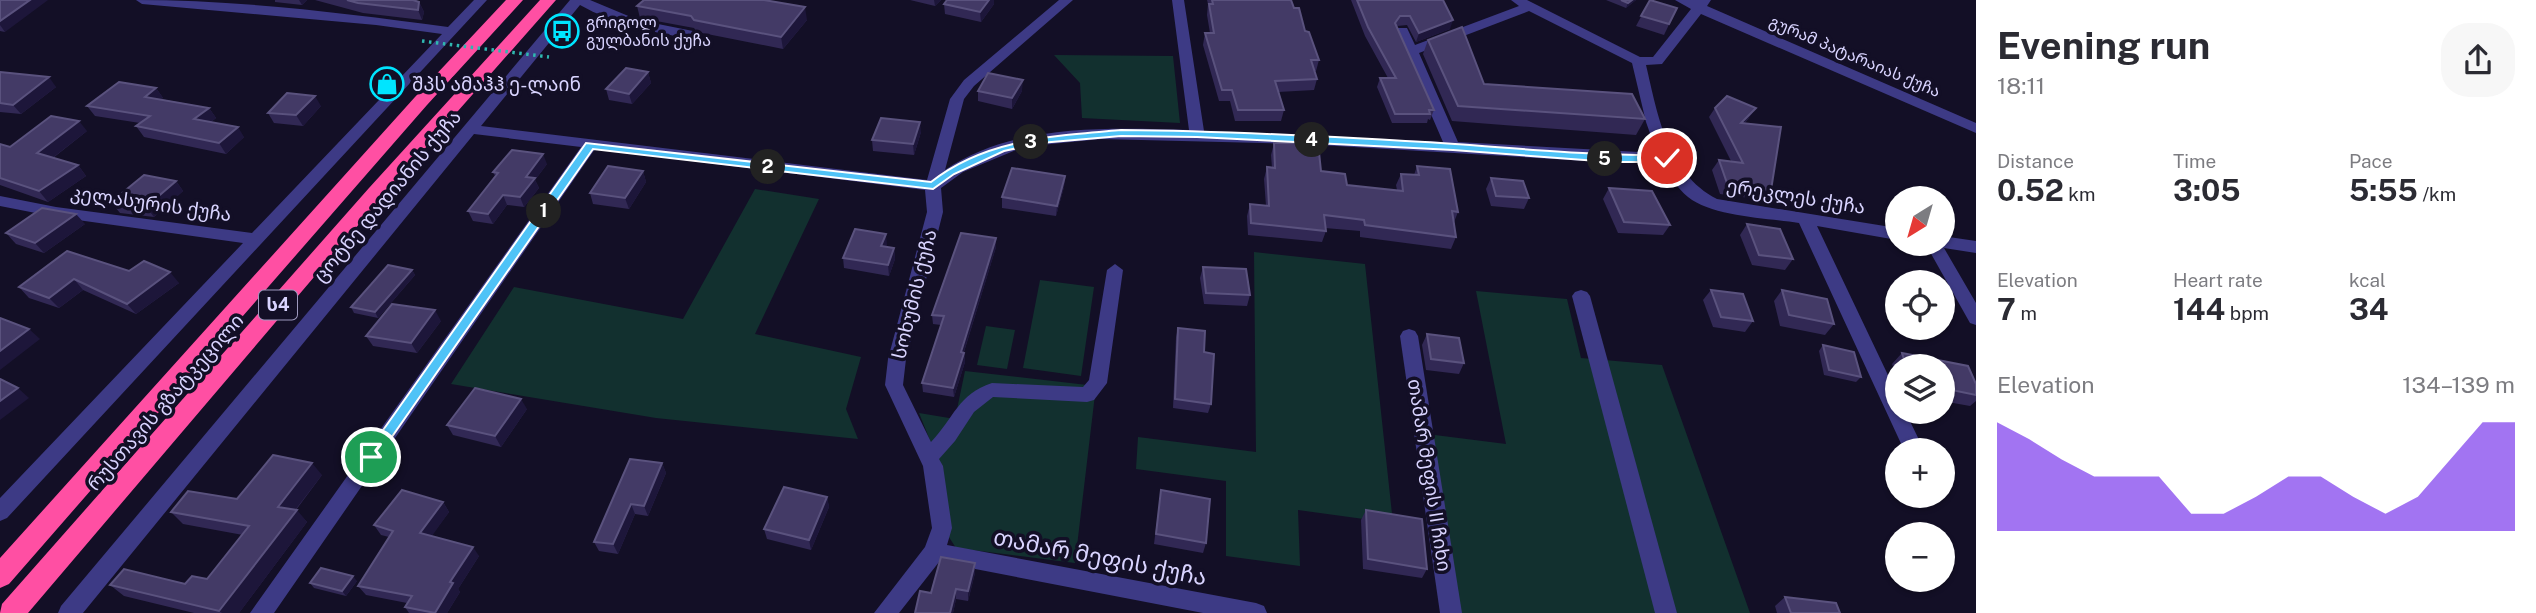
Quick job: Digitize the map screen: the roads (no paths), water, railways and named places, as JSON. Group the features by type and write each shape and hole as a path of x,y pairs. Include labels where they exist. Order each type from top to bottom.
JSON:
{"highway":[{"name":"რუსთავის გზატკეცილი","path":"0,576 421,101 515,0"},
{"name":"რუსთავის გზატკეცილი","path":"11,613 376,192 548,0"}],"street":[{"path":"142,0 376,21 451,31"},
{"path":"0,512 481,0"},
{"path":"579,0 606,15 637,25 688,34"},
{"name":"ცოტნე დადიანის ქუჩა","path":"69,613 579,0"},
{"name":"სოხუმის ქუჩა","path":"885,613 934,552 942,528 933,466 894,384 897,359 935,212 933,186 957,99 970,83 1067,0"},
{"path":"1178,0 1197,134"},
{"name":"გურამ პატარაიას ქუჩა","path":"1681,0 1701,4 1976,128"},
{"path":"1409,52 1523,3 1638,61 1657,61 1701,4"},
{"path":"1402,31 1453,147"},
{"path":"469,129 590,146 933,186 950,172 1001,149 1040,140 1121,133 1197,134 1453,147 1611,159 1667,158 1656,131 1638,61"},
{"path":"261,613 590,146"},
{"name":"ერეკლეს ქუჩა","path":"1667,158 1697,198 1713,204 1885,232"},
{"name":"კელასურის ქუჩა","path":"0,201 56,212 255,239"},
{"path":"1805,219 1908,438"},
{"path":"1955,244 1976,247"},
{"path":"1940,256 1976,318"},
{"path":"929,457 949,434 964,408 978,395 992,390 1087,395 1098,383 1115,270"},
{"path":"1580,296 1666,613"},
{"name":"თამარ მეფის II ჩიხი","path":"1409,336 1451,613"},
{"name":"თამარ მეფის ქუჩა","path":"934,552 1176,606 1256,613"}],"place":[{"name":"გრიგოლ გულბანის ქუჩა","path":"562,31"},
{"name":"შპს ამაჰჰ ე-ლაინ","path":"387,84"}]}
